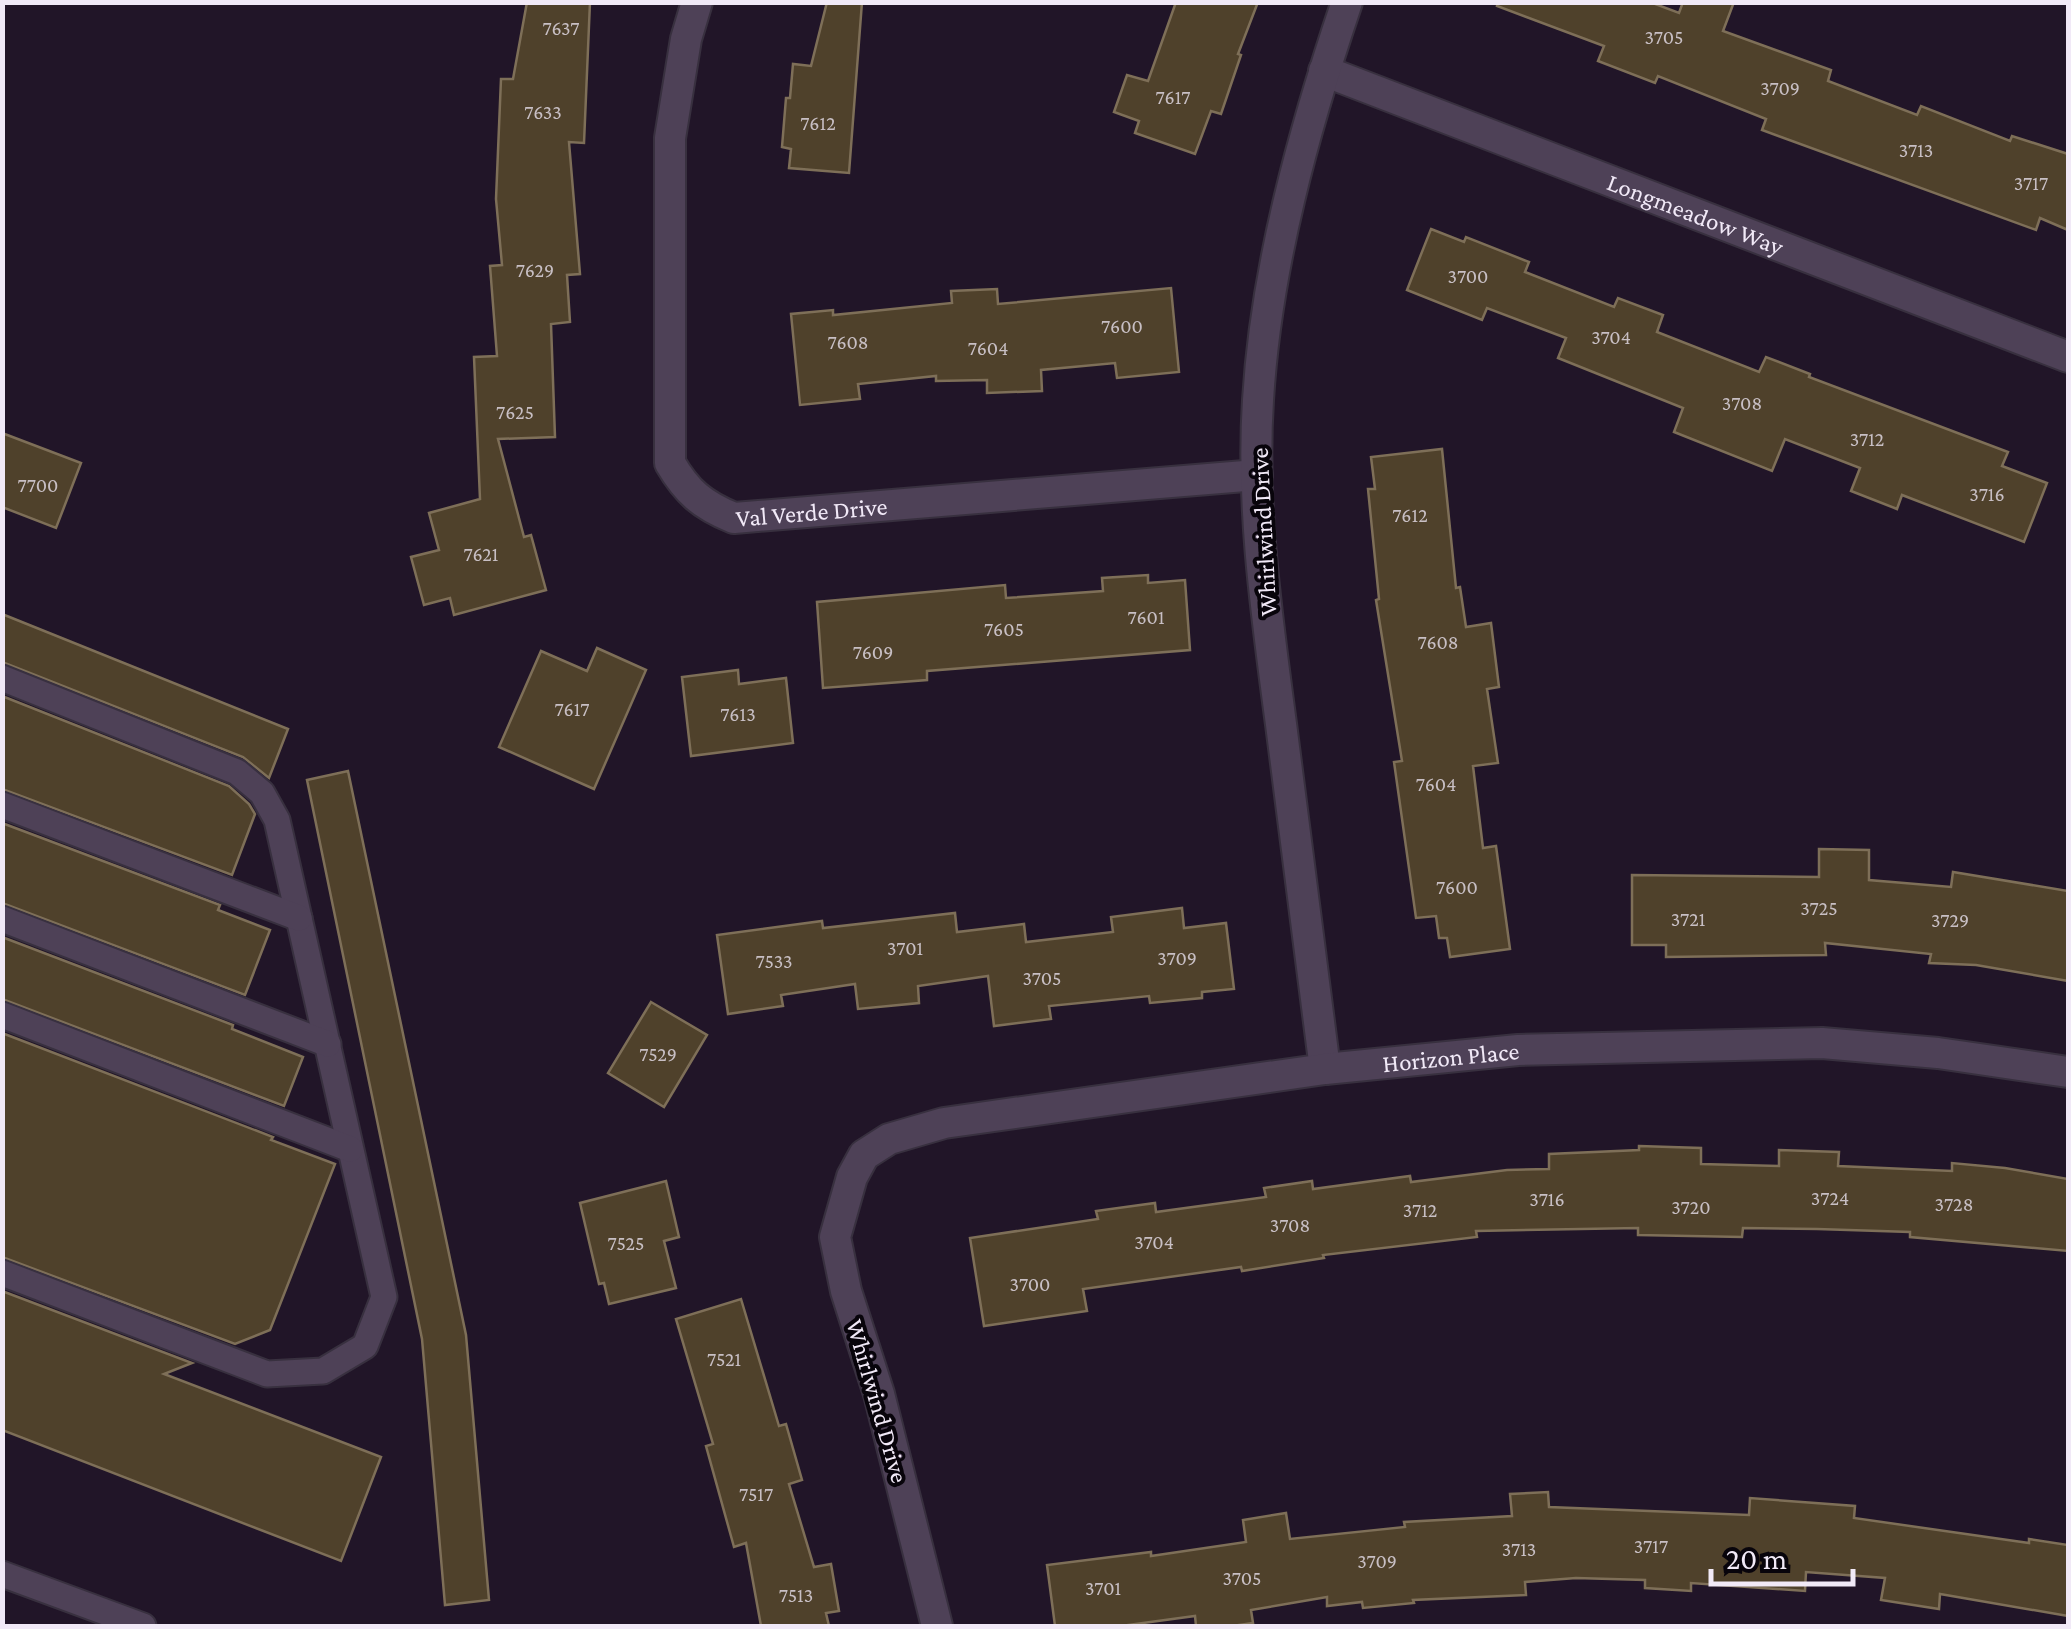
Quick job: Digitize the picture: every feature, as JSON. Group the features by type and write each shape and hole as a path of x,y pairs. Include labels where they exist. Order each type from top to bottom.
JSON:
{"street":[{"name":"Val Verde Drive","path":"697,2 686,39 670,138 670,462 686,490 706,507 734,518 1258,475"},
{"name":"Whirlwind Drive","path":"1325,1070 1266,607 1258,402 1269,290 1324,70 1347,2"},
{"name":"Longmeadow Way","path":"1324,70 2068,357"},
{"name":"Horizon Place","path":"852,1176 864,1154 888,1139 944,1123 1325,1070 1518,1050 1822,1043 1938,1053 2068,1072"},
{"name":"Whirlwind Drive","path":"852,1176 835,1237 846,1291 879,1394 937,1626"}],"lane":[{"path":"2,678 238,772 262,793 277,820 384,1297 364,1346 323,1371 267,1374 2,1273"},
{"path":"2,805 300,918"},
{"path":"2,919 328,1044"},
{"path":"2,1015 350,1149"},
{"path":"2,1574 143,1626"}],"building":[{"path":"527,2 590,2 584,143 569,142 580,274 567,275 570,322 551,324 555,437 498,439 524,537 531,535 546,590 454,615 450,598 424,605 411,557 439,550 429,513 480,499 474,357 497,356 490,266 502,265 496,199 501,79 513,79"},
{"path":"827,2 862,2 849,173 789,168 791,149 782,147 793,64 811,66"},
{"path":"1176,2 1258,2 1221,114 1211,111 1195,154 1135,133 1139,121 1114,112 1127,75 1148,81"},
{"path":"1498,2 1650,2 1679,13 1683,2 1734,2 1723,31 1831,70 1828,81 1917,115 1921,106 2010,141 2012,136 2068,154 2068,230 2040,218 2036,230 1762,130 1766,119 1658,76 1655,83 1598,61 1604,46 1497,6"},
{"path":"1431,229 1464,242 1466,237 1529,262 1525,272 1614,307 1618,298 1663,315 1657,332 1759,372 1766,357 2008,452 2002,466 2047,483 2024,542 1902,495 1897,509 1851,491 1860,468 1785,439 1772,471 1674,432 1683,408 1558,358 1566,338 1487,308 1482,320 1407,290"},
{"path":"1171,288 1179,372 1117,378 1115,363 1041,370 1042,391 987,393 987,380 936,381 936,376 858,384 860,399 800,405 791,314 833,310 833,315 952,303 951,291 997,289 998,304"},
{"path":"2,433 81,463 56,528 2,507"},
{"path":"1442,449 1456,588 1460,587 1466,627 1491,623 1499,687 1487,689 1498,763 1473,766 1483,848 1496,846 1510,949 1450,957 1447,938 1439,938 1436,916 1416,918 1394,762 1402,761 1376,600 1379,599 1368,489 1375,489 1371,457"},
{"path":"1148,575 1148,583 1185,580 1190,650 927,671 927,680 823,688 817,602 1005,585 1006,598 1103,591 1102,578"},
{"path":"2,614 288,729 269,778 243,757 2,662"},
{"path":"597,648 646,670 594,789 499,747 541,651 587,671"},
{"path":"738,670 739,684 786,678 793,743 691,756 682,677"},
{"path":"2,696 229,786 255,814 232,875 2,789"},
{"path":"348,771 466,1335 489,1600 445,1605 422,1339 307,780"},
{"path":"2,823 220,905 218,910 270,930 245,995 2,903"},
{"path":"1819,849 1869,850 1869,880 1951,887 1953,872 2068,891 2068,981 1976,965 1929,963 1931,954 1825,943 1826,955 1666,957 1666,945 1632,945 1632,875 1819,877"},
{"path":"1182,908 1184,928 1226,923 1234,989 1202,992 1202,998 1150,1003 1149,996 1049,1006 1051,1019 994,1026 988,976 918,986 919,1003 858,1009 855,984 781,995 783,1006 728,1014 717,935 822,921 823,928 955,913 957,932 1024,924 1026,942 1113,932 1111,917"},
{"path":"2,937 233,1025 232,1029 303,1057 284,1106 2,999"},
{"path":"651,1002 707,1035 664,1107 608,1073"},
{"path":"2,1033 335,1164 270,1330 235,1344 2,1257"},
{"path":"1639,1146 1701,1148 1701,1164 1779,1166 1779,1150 1839,1152 1838,1166 1952,1171 1952,1163 2068,1179 2068,1251 1910,1237 1910,1232 1743,1228 1742,1237 1638,1235 1638,1228 1476,1231 1477,1237 1083,1289 1087,1311 984,1326 970,1238 1098,1219 1096,1211 1155,1203 1156,1212 1266,1197 1264,1188 1312,1181 1313,1189 1410,1176 1411,1182 1549,1169 1549,1154 1639,1150"},
{"path":"666,1181 679,1237 664,1241 676,1288 609,1304 604,1283 599,1284 580,1203"},
{"path":"2,1291 192,1363 164,1374 381,1457 341,1561 2,1430"},
{"path":"741,1299 779,1426 786,1424 802,1480 789,1484 814,1567 831,1564 839,1611 826,1613 829,1626 761,1626 746,1543 734,1547 706,1446 713,1444 676,1319"},
{"path":"1548,1492 1549,1507 1749,1515 1750,1498 1855,1506 1854,1518 2068,1545 2068,1616 1940,1594 1939,1609 1881,1600 1885,1578 1806,1572 1805,1591 1691,1583 1691,1591 1645,1588 1645,1580 1576,1578 1525,1582 1526,1595 1413,1600 1414,1603 1363,1608 1362,1602 1327,1606 1327,1597 1251,1610 1253,1623 1232,1626 1196,1626 1195,1616 1121,1626 1055,1626 1047,1565 1151,1552 1151,1556 1246,1542 1243,1520 1286,1513 1290,1539 1405,1527 1404,1522 1512,1516 1510,1494"}]}
